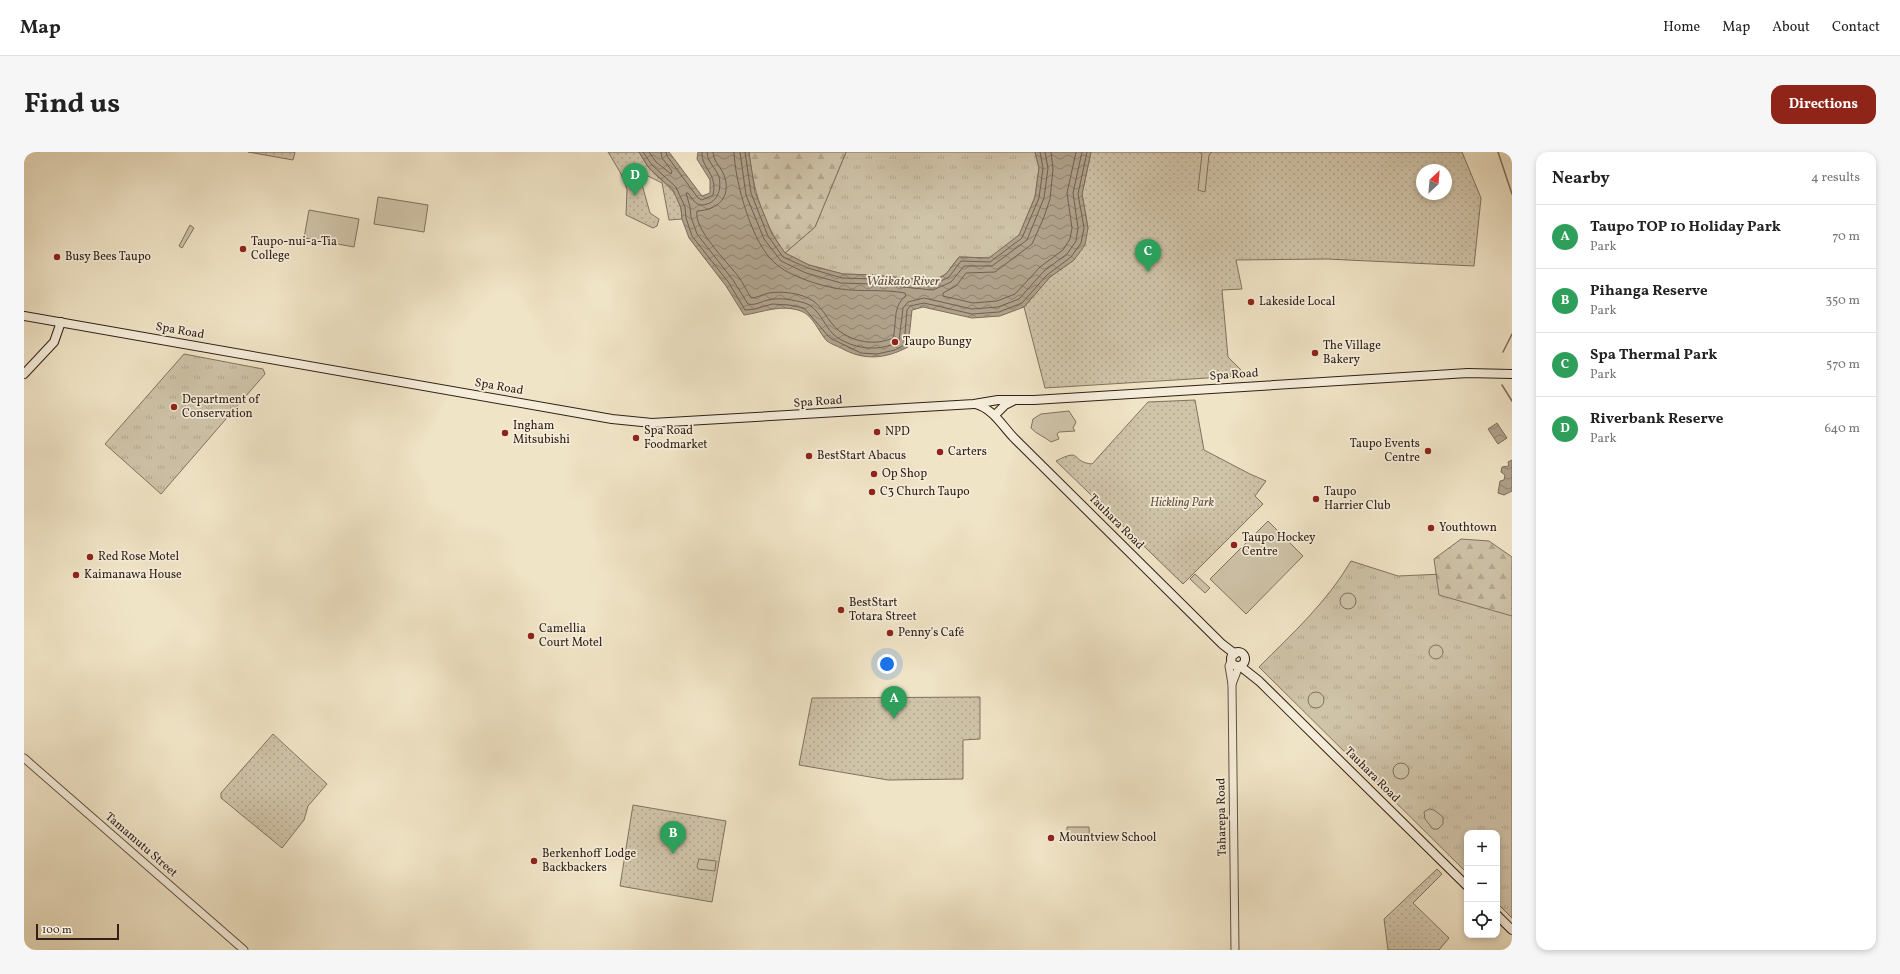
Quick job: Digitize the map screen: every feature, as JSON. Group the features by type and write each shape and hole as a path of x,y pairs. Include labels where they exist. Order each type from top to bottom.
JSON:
{"main road":[{"name":"Spa Road","path":"24,316 633,422 678,422 974,404 989,401 1487,372 1512,374"},
{"path":"24,374 54,342 61,322"},
{"path":"995,415 1005,405 1015,400"},
{"name":"Spa Road","path":"974,404 988,409 995,415"},
{"name":"Tauhara Road","path":"995,415 1015,439 1222,644 1233,657"},
{"path":"1239,652 1245,657 1241,665 1233,664 1233,657 1239,652"},
{"name":"Tauhara Road","path":"1241,665 1464,883"},
{"path":"1500,918 1512,930"}],"street":[{"name":"Taharepa Road","path":"1233,657 1230,672 1232,684 1235,950"},
{"name":"Taharepa Road","path":"1232,684 1241,665"},
{"name":"Tamamutu Street","path":"24,758 244,950"}],"green space":[{"path":"248,152 295,152 293,160"},
{"path":"608,152 639,152 649,168 671,189 679,201 682,219 669,220 662,183 646,175 641,181 650,213 659,219 657,226 653,228 626,215 627,189 620,172"},
{"path":"749,152 846,152 815,227 785,253 777,242 760,205 753,179"},
{"path":"846,152 1035,152 1039,168 1035,197 1019,236 989,258 959,257 946,274 934,281 873,275 843,274 809,265 785,253 815,227"},
{"path":"1091,152 1462,152 1481,198 1474,266 1327,259 1236,260 1242,289 1222,290 1228,357 1242,371 1240,376 1045,388 1024,307 1050,277 1074,260 1088,228 1082,194"},
{"path":"1199,152 1212,152 1209,155 1205,192 1198,190 1202,154"},
{"path":"378,197 428,205 424,232 374,224"},
{"path":"309,210 359,219 354,247 304,238"},
{"path":"190,225 194,228 182,248 179,246"},
{"path":"184,354 263,369 265,374 161,494 105,444"},
{"name":"Hickling Park","path":"1195,400 1204,450 1266,481 1255,496 1263,504 1183,584 1056,461 1073,455 1085,463 1092,464 1148,402"},
{"path":"1069,411 1076,422 1073,428 1075,431 1059,432 1057,434 1059,439 1051,442 1031,428 1033,419 1041,414"},
{"path":"1268,521 1303,556 1246,614 1210,579"},
{"path":"1461,539 1489,541 1512,557 1512,616 1439,595 1434,559"},
{"path":"1351,561 1398,576 1512,571 1512,918 1500,906 1500,830 1464,830 1464,870 1259,667 1320,604 1342,576"},
{"path":"1195,574 1210,588 1205,593 1190,579"},
{"path":"1348,593 1355,598 1356,601 1351,608 1348,609 1341,604 1340,601 1345,594"},
{"path":"1433,645 1439,645 1443,649 1443,655 1439,659 1433,659 1429,655 1429,649"},
{"path":"1316,692 1322,694 1324,700 1322,706 1316,708 1310,706 1308,700 1310,694"},
{"path":"980,697 980,739 963,740 963,779 888,780 799,765 812,698"},
{"path":"273,734 327,784 308,806 304,820 282,848 221,798 221,793"},
{"path":"1401,763 1407,765 1409,771 1407,777 1401,779 1395,777 1393,771 1395,765"},
{"path":"633,805 726,821 712,902 620,886"},
{"path":"1429,809 1434,810 1443,817 1443,824 1438,829 1433,829 1425,819 1424,812"},
{"path":"1067,827 1089,827 1090,841 1067,841"},
{"path":"699,859 716,861 715,871 698,869 697,866"},
{"path":"1437,869 1442,874 1413,903 1449,938 1439,950 1388,950 1384,919"}],"water":[{"name":"Waikato River","path":"639,152 669,152 702,196 710,193 710,180 697,159 698,152 749,152 755,192 772,234 785,253 809,265 843,274 873,275 934,281 946,274 959,257 989,258 1019,235 1035,197 1039,168 1035,152 1091,152 1082,194 1088,228 1085,245 1074,260 1050,277 1024,307 1000,316 972,318 923,307 912,310 908,347 883,356 866,357 850,352 827,341 809,316 801,311 779,308 744,315 726,286 689,238 682,219 681,208 673,190 649,168"},
{"path":"1497,423 1507,438 1498,444 1488,429"},
{"path":"1512,460 1512,491 1504,495 1498,493 1500,481 1504,480 1505,475 1501,472 1502,467 1509,466 1508,462"}],"waterway":[{"path":"1498,152 1512,194"},
{"path":"1510,152 1512,158"},
{"path":"1503,352 1512,334"},
{"path":"1502,385 1512,401"}],"place":[{"name":"Riverbank Reserve","path":"635,196"},
{"name":"Taupo-nui-a-Tia College","path":"243,249"},
{"name":"Busy Bees Taupo","path":"57,257"},
{"name":"Spa Thermal Park","path":"1148,272"},
{"name":"Lakeside Local","path":"1251,302"},
{"name":"Taupo Bungy","path":"895,342"},
{"name":"The Village Bakery","path":"1315,353"},
{"name":"Department of Conservation","path":"174,407"},
{"name":"NPD","path":"877,432"},
{"name":"Ingham Mitsubishi","path":"505,433"},
{"name":"Spa Road Foodmarket","path":"636,438"},
{"name":"Taupo Events Centre","path":"1428,451"},
{"name":"Carters","path":"940,452"},
{"name":"BestStart Abacus","path":"809,456"},
{"name":"Op Shop","path":"874,474"},
{"name":"C3 Church Taupo","path":"872,492"},
{"name":"Taupo Harrier Club","path":"1316,499"},
{"name":"Youthtown","path":"1431,528"},
{"name":"Taupo Hockey Centre","path":"1234,545"},
{"name":"Red Rose Motel","path":"90,557"},
{"name":"Kaimanawa House","path":"76,575"},
{"name":"BestStart Totara Street","path":"841,610"},
{"name":"Penny's Café","path":"890,633"},
{"name":"Camellia Court Motel","path":"531,636"},
{"name":"Taupo TOP 10 Holiday Park","path":"894,719"},
{"name":"Mountview School","path":"1051,838"},
{"name":"Pihanga Reserve","path":"673,854"},
{"name":"Berkenhoff Lodge Backbackers","path":"534,861"}]}
